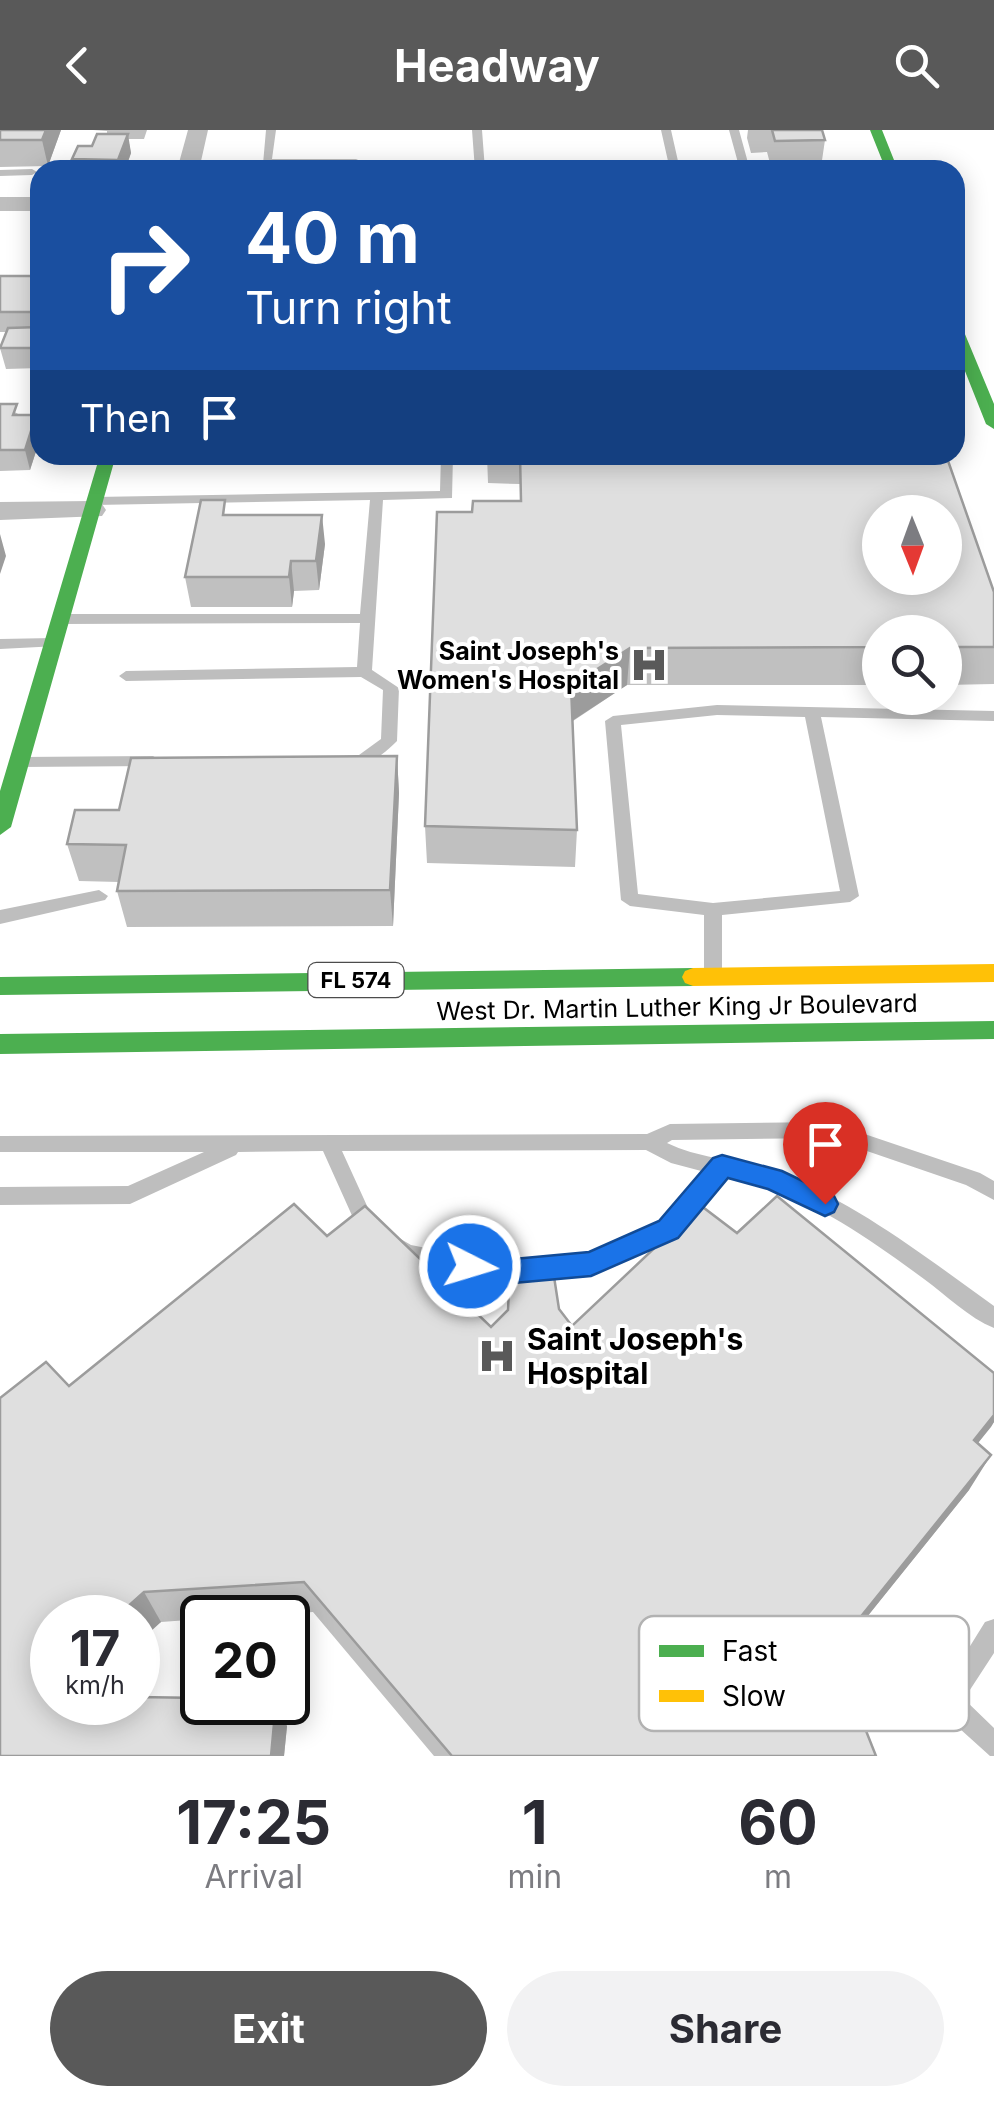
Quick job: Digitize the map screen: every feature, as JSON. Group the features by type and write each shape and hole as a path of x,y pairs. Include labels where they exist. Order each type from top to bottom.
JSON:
{"main road":[{"path":"876,130 888,160"},
{"path":"965,352 994,424"},
{"path":"0,827 20,762 20,735 54,643 105,465"},
{"name":"West Dr. Martin Luther King Jr Boulevard","path":"0,986 994,973"},
{"name":"West Dr. Martin Luther King Jr Boulevard","path":"0,1044 994,1030"}],"street":[{"path":"190,160 198,130"},
{"path":"0,204 30,204"},
{"path":"0,511 94,505"}],"lane":[{"path":"268,160 272,130"},
{"path":"477,130 479,160"},
{"path":"666,130 673,160"},
{"path":"734,130 743,160"},
{"path":"0,172 30,172"},
{"path":"94,505 447,495 447,465"},
{"path":"364,672 377,496"},
{"path":"60,619 367,618"},
{"path":"0,644 54,643"},
{"path":"126,676 364,672 390,688 390,741 362,760 323,760"},
{"path":"812,713 850,896 712,909 630,900 612,721 718,710 994,716"},
{"path":"20,762 168,761"},
{"path":"0,917 99,896"},
{"path":"712,909 713,975"},
{"path":"0,1144 330,1146 649,1142 670,1132 829,1130 972,1179 994,1191"},
{"path":"649,1142 668,1156 773,1179 850,1217 994,1318"},
{"path":"0,1196 130,1195 237,1145"},
{"path":"330,1146 361,1214 406,1253 502,1272 591,1264 668,1230 722,1166"},
{"path":"969,1670 994,1631"},
{"path":"969,1722 994,1745"}],"building":[{"path":"0,130 46,130 42,140 0,140"},
{"path":"772,130 822,130 825,140 775,141"},
{"path":"97,134 128,134 118,160 72,159 78,146 92,146"},
{"path":"0,276 30,276 30,312 0,312"},
{"path":"30,327 30,348 0,348 8,328"},
{"path":"0,404 17,404 13,415 30,415 25,450 0,450"},
{"path":"520,465 950,465 960,495 862,495 862,595 962,595 962,501 994,592 994,647 962,647 962,615 862,615 862,647 630,648 571,686 577,830 425,826 437,512 472,512 473,501 521,501"},
{"path":"201,500 225,500 223,515 322,515 316,561 291,561 289,577 185,577"},
{"path":"397,756 390,890 117,891 126,845 67,844 75,810 119,810 131,758"},
{"path":"777,1196 994,1373 994,1415 974,1440 991,1455 861,1616 639,1616 639,1731 866,1731 876,1756 452,1756 304,1582 141,1595 30,1595 30,1725 160,1725 160,1697 180,1698 180,1725 274,1725 271,1756 0,1756 0,1398 46,1362 69,1386 294,1204 327,1236 365,1206 491,1327 508,1310 510,1268 553,1270 559,1309 572,1326 700,1205 737,1233"}],"traffic: fast":[{"path":"876,130 888,160"},
{"path":"965,352 994,424"},
{"path":"0,827 105,465"},
{"path":"0,986 693,977"},
{"path":"0,1044 994,1030"}],"traffic: slow":[{"path":"693,977 994,973"}],"place":[{"name":"Saint Joseph's Women's Hospital","path":"649,665"},
{"name":"Saint Joseph's Hospital","path":"497,1356"}],"route":[{"path":"470,1266 502,1272 591,1264 668,1230 722,1166 773,1179 825,1204"}]}
